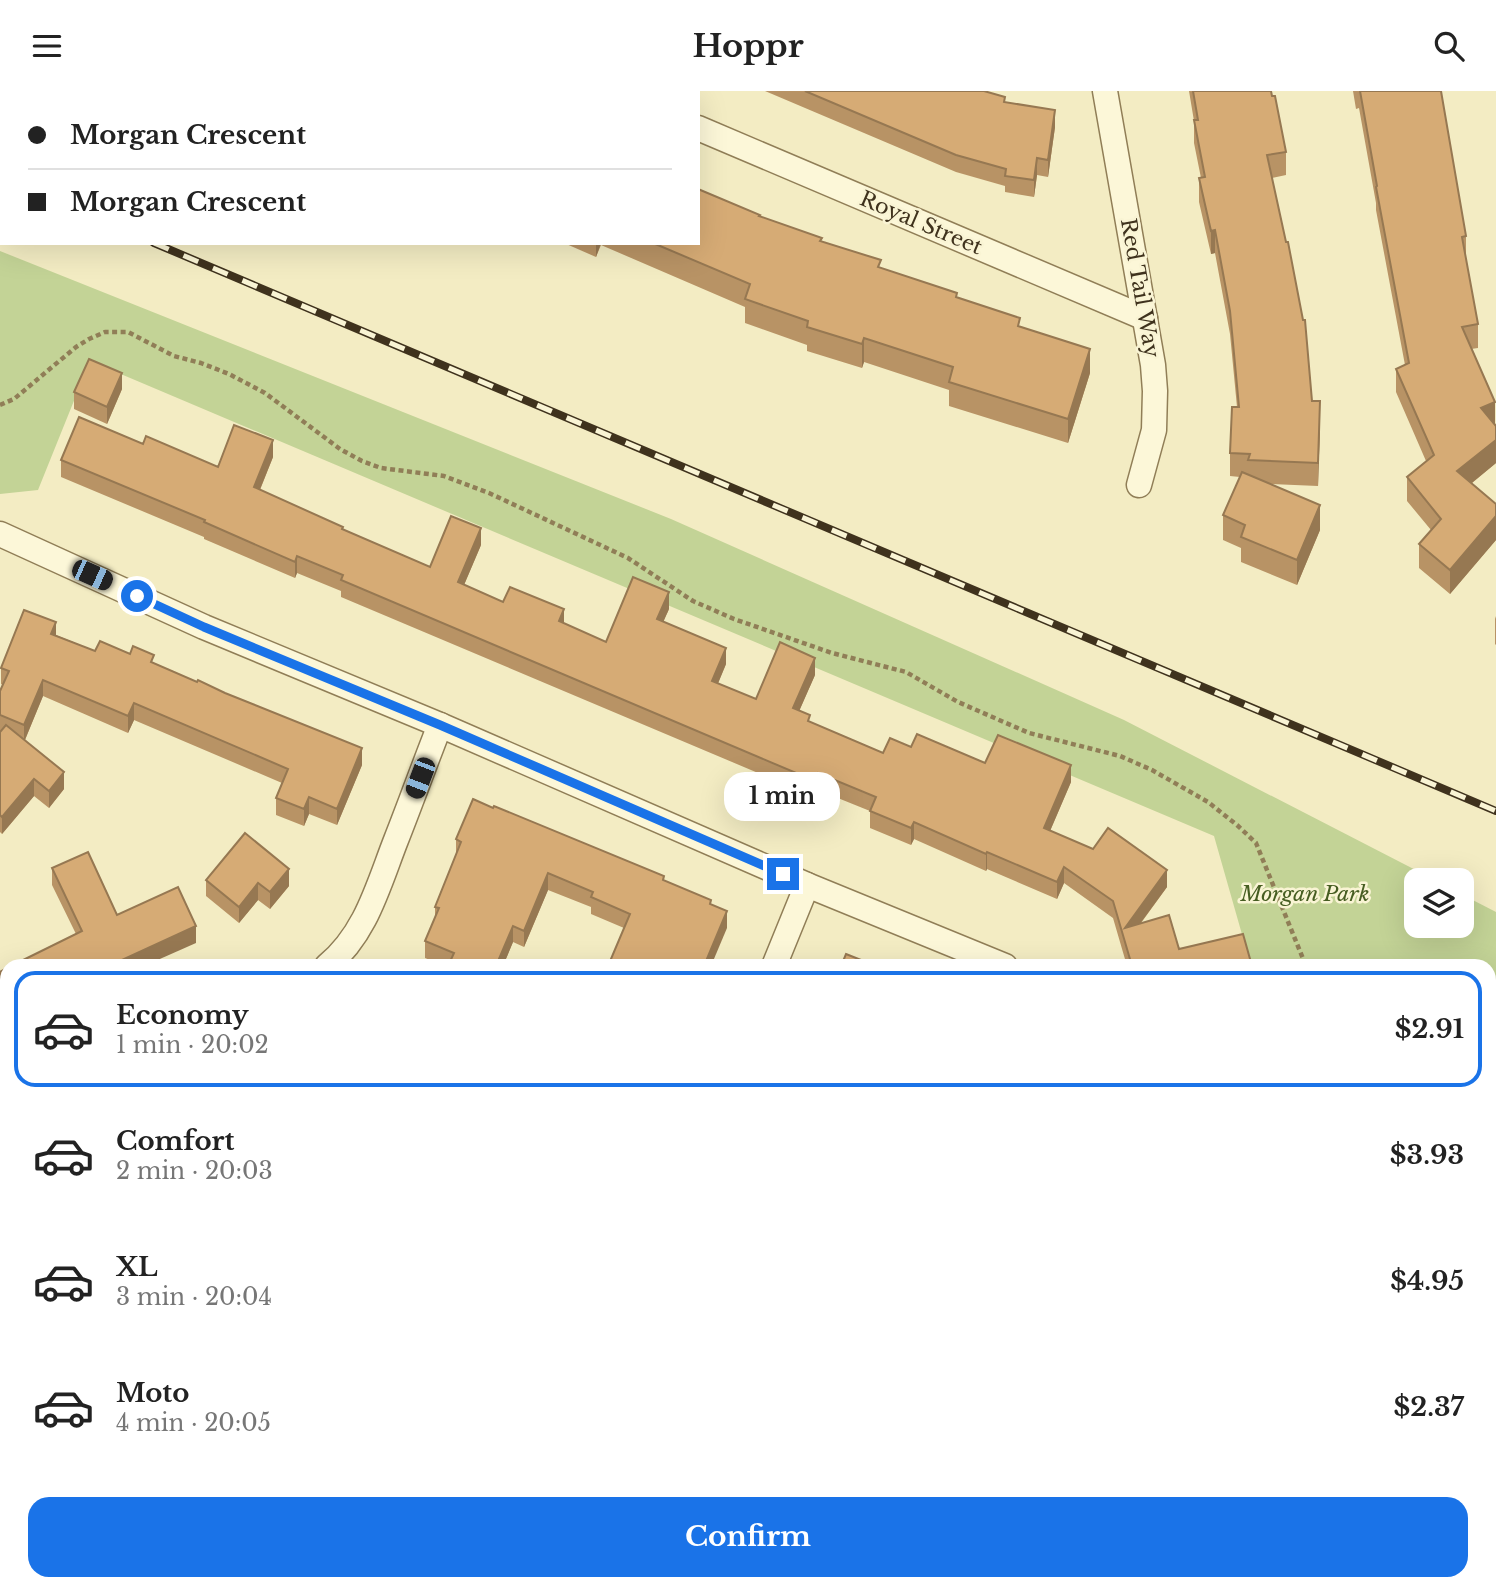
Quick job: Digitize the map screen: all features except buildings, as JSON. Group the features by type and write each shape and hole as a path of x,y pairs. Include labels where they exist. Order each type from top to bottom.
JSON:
{"street":[{"name":"Red Tail Way","path":"1105,91 1153,365 1155,411 1152,437 1139,485"},
{"name":"Royal Street","path":"700,129 1144,318"},
{"path":"0,534 204,627 440,725 807,885 988,959"},
{"path":"335,959 351,943 368,913 440,725"},
{"path":"777,959 807,885"}],"path":[{"path":"0,405 14,399 76,347 105,332 128,332 174,356 229,374 265,393 340,449 362,461 381,468 444,476 489,493 628,558 693,601 734,619 832,653 906,672 958,702 1029,733 1120,757 1152,770 1208,802 1256,843 1303,959"}],"green space":[{"name":"Morgan Park","path":"0,251 671,519 1124,720 1412,868 1404,868 1404,938 1474,938 1474,901 1496,912 1496,959 1249,959 1214,836 90,361 38,490 0,494"}],"railway":[{"path":"159,245 1496,811"}],"route":[{"path":"137,596 783,874"}]}
